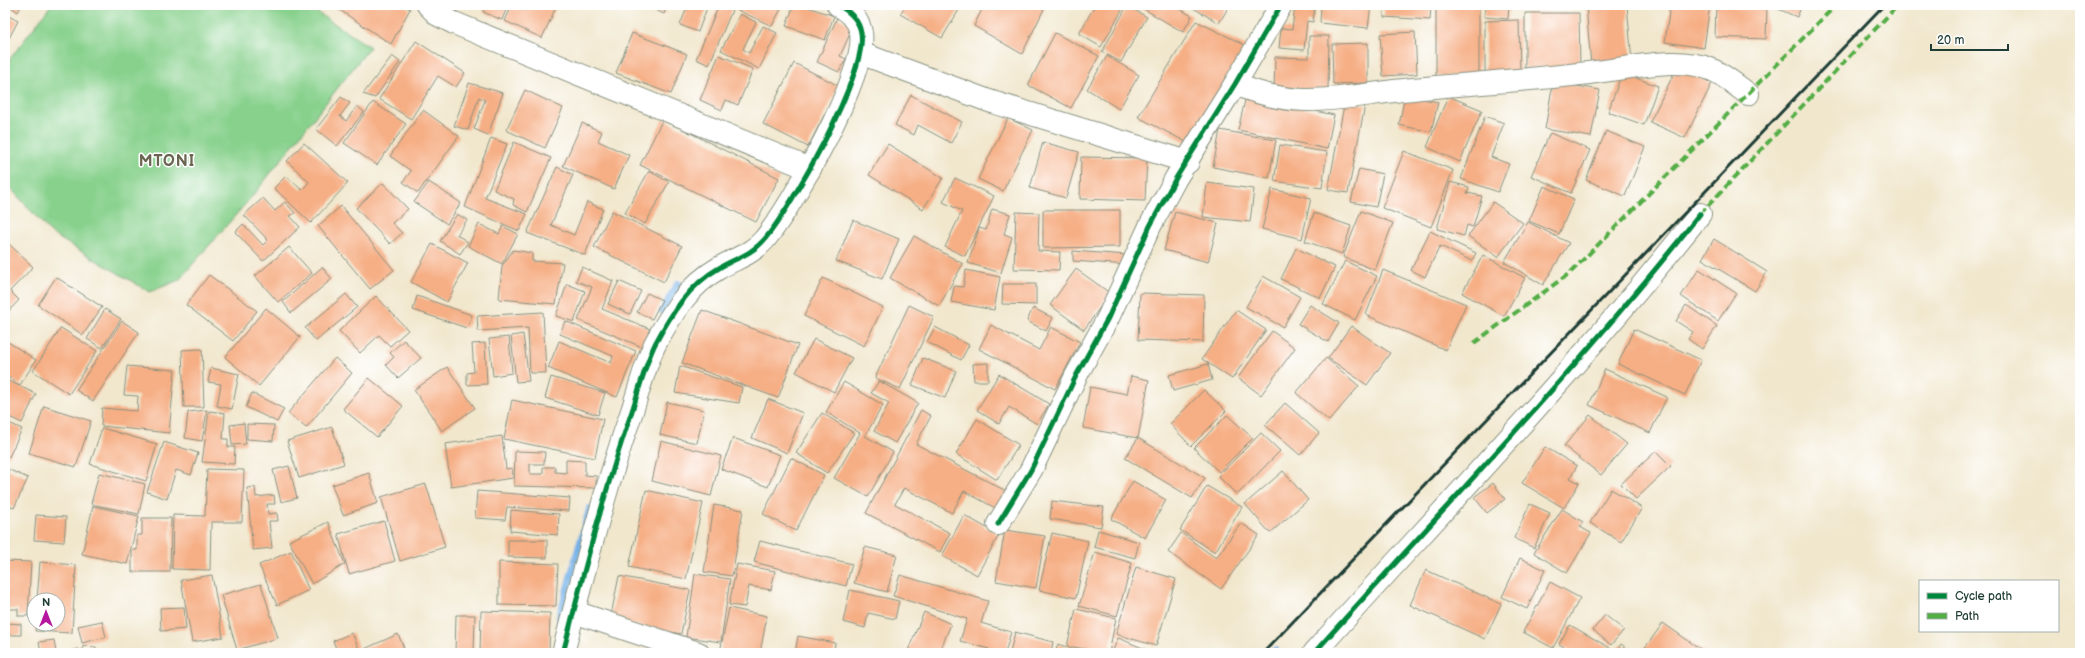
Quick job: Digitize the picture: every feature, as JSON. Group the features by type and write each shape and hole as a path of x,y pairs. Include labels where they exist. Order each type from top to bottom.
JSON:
{"street":[{"path":"428,5 438,15 461,26 810,169"},
{"path":"563,653 592,542 619,448 654,347 670,317 686,294 718,268 749,252 762,242 800,189 847,94 860,54 861,33 858,23 853,16 838,5"},
{"path":"998,524 1031,470 1076,376 1108,318 1150,226 1176,178 1188,162 1281,5"},
{"path":"860,54 989,101 1188,162"},
{"path":"1235,84 1257,94 1283,99 1326,101 1411,89 1573,75 1666,64 1689,64 1711,69 1748,94"},
{"path":"1314,653 1587,352 1700,214"},
{"path":"574,612 698,653"}],"green space":[{"path":"51,5 306,5 370,47 255,193 179,280 150,292 52,234 5,182 5,69 9,60"}],"building":[{"path":"8,5 22,5 18,12"},
{"path":"332,5 403,5 410,9 391,44"},
{"path":"486,5 508,5 502,20 483,12"},
{"path":"512,5 557,5 542,38 505,21"},
{"path":"644,5 667,5 664,14"},
{"path":"688,5 708,5 698,32 680,25"},
{"path":"719,5 783,5 772,26 733,8 709,65 696,59"},
{"path":"794,5 802,5 834,16 825,40 786,26"},
{"path":"906,5 962,5 942,38 900,14"},
{"path":"984,5 1046,5 1022,54 974,26"},
{"path":"1095,5 1125,5 1101,47 1079,34"},
{"path":"1137,5 1173,5 1192,16 1183,32"},
{"path":"1188,5 1230,5 1219,23"},
{"path":"1295,5 1315,5 1313,22 1307,21 1304,50 1279,48 1281,28 1292,29"},
{"path":"1321,5 1371,5 1368,28 1320,23"},
{"path":"1384,5 1431,5 1430,20 1384,17"},
{"path":"1436,5 1479,5 1479,76 1436,76"},
{"path":"1485,5 1509,5 1508,19 1484,17"},
{"path":"1586,5 1627,5 1632,62 1591,66"},
{"path":"1670,5 1710,5 1704,48 1665,42"},
{"path":"1716,5 1767,7 1766,39 1715,37"},
{"path":"1769,5 1802,5 1797,17"},
{"path":"1127,6 1147,17 1121,62 1102,52"},
{"path":"1525,13 1579,13 1580,68 1525,68"},
{"path":"5,14 18,21 5,46"},
{"path":"740,14 756,22 743,49 749,53 763,26 777,33 759,69 721,50"},
{"path":"837,18 854,25 840,56 846,59 839,72 817,62"},
{"path":"1519,20 1520,75 1485,76 1485,21"},
{"path":"1196,21 1251,48 1192,145 1138,117"},
{"path":"1415,32 1417,74 1383,76 1380,34"},
{"path":"632,33 687,54 671,94 616,73"},
{"path":"1055,33 1099,56 1071,108 1028,85"},
{"path":"1309,36 1329,36 1328,90 1274,90 1275,57 1309,58"},
{"path":"416,41 465,73 456,87 438,76 411,119 379,99"},
{"path":"1368,43 1368,83 1333,84 1332,44"},
{"path":"719,55 753,69 738,105 726,100 722,110 700,100"},
{"path":"392,56 400,62 375,98 363,94"},
{"path":"1107,56 1139,75 1119,109 1087,89"},
{"path":"794,63 839,86 808,147 763,124"},
{"path":"1677,67 1712,83 1685,138 1650,122"},
{"path":"1622,73 1658,86 1644,125 1608,112"},
{"path":"1553,82 1600,90 1591,137 1545,129"},
{"path":"469,83 503,93 488,135 474,129 485,100 479,97 468,130 454,126"},
{"path":"525,90 563,108 545,148 506,130"},
{"path":"911,95 962,122 951,143 918,125 914,135 895,125"},
{"path":"1405,95 1438,102 1431,132 1399,125"},
{"path":"1246,96 1334,115 1327,149 1238,130"},
{"path":"1448,96 1482,110 1460,162 1427,147"},
{"path":"341,97 350,103 340,116 346,121 357,106 364,112 337,146 316,129"},
{"path":"1345,100 1365,105 1348,193 1328,190"},
{"path":"373,102 406,124 377,165 344,143"},
{"path":"423,110 459,136 418,193 403,182 411,171 390,156"},
{"path":"1485,116 1504,123 1491,157 1509,164 1498,192 1461,179"},
{"path":"1008,118 1033,130 1003,191 978,179"},
{"path":"663,119 779,178 756,222 640,165"},
{"path":"582,123 602,132 598,141 629,155 614,189 563,166"},
{"path":"1220,130 1276,140 1269,178 1213,167"},
{"path":"1606,131 1645,147 1625,196 1586,180"},
{"path":"1550,133 1590,150 1571,193 1531,176"},
{"path":"491,138 507,144 485,198 527,214 519,231 465,207"},
{"path":"514,142 551,158 527,212 513,205 514,199 494,190"},
{"path":"1043,142 1079,152 1066,198 1030,188"},
{"path":"304,143 348,183 311,223 274,188 286,176 302,190 309,182 287,161"},
{"path":"888,144 943,178 923,209 869,175"},
{"path":"1280,145 1327,152 1322,188 1274,181"},
{"path":"1404,151 1453,170 1431,227 1382,208"},
{"path":"1081,157 1147,158 1145,201 1080,199"},
{"path":"557,167 573,175 551,225 574,235 587,202 603,209 585,255 527,233"},
{"path":"1359,169 1383,174 1376,207 1351,202"},
{"path":"649,171 669,182 645,224 625,213"},
{"path":"955,178 994,196 965,256 945,247 962,211 943,202"},
{"path":"429,182 461,203 447,224 414,202"},
{"path":"1450,182 1469,187 1467,193 1482,196 1473,227 1467,225 1464,236 1437,229"},
{"path":"383,183 408,209 392,223 402,233 390,244 356,208"},
{"path":"1207,183 1254,189 1250,222 1203,217"},
{"path":"1544,186 1574,199 1559,234 1529,221"},
{"path":"1272,189 1311,198 1302,239 1262,229"},
{"path":"263,198 275,211 285,202 295,213 290,216 300,227 263,261 235,232 243,224 263,245 268,240 244,215"},
{"path":"1493,202 1523,223 1498,257 1468,236"},
{"path":"341,206 394,270 370,289 318,226"},
{"path":"992,209 1010,214 1004,234 1012,237 1001,273 968,263 979,228 986,230"},
{"path":"1043,210 1120,210 1120,247 1043,248"},
{"path":"612,211 682,246 664,282 594,247"},
{"path":"1361,211 1393,223 1375,270 1343,257"},
{"path":"1016,212 1039,213 1038,251 1060,252 1059,270 1014,269"},
{"path":"1175,212 1218,223 1208,262 1164,250"},
{"path":"1314,213 1351,226 1342,254 1305,241"},
{"path":"457,214 467,220 457,235 468,242 460,254 440,241"},
{"path":"853,220 899,239 882,279 836,261"},
{"path":"1528,222 1569,243 1543,285 1504,262"},
{"path":"479,224 499,234 503,226 518,234 502,264 468,246"},
{"path":"1430,231 1476,253 1472,261 1440,246 1425,277 1411,270"},
{"path":"914,236 963,264 939,306 890,278"},
{"path":"1714,239 1767,272 1755,291 1702,259"},
{"path":"5,240 33,267 10,291 19,300 5,315"},
{"path":"432,244 468,263 447,302 411,282"},
{"path":"289,247 312,273 278,302 255,276"},
{"path":"1296,248 1335,267 1320,298 1281,279"},
{"path":"513,250 532,253 532,261 563,263 556,304 499,299 502,266"},
{"path":"1073,251 1127,255 1127,265 1073,261"},
{"path":"1483,255 1525,278 1504,316 1462,293"},
{"path":"1345,261 1377,276 1355,320 1323,304"},
{"path":"322,267 332,279 291,313 283,302"},
{"path":"582,267 613,281 602,309 650,329 642,347 578,320 592,287 576,281"},
{"path":"1076,269 1110,293 1084,330 1050,305"},
{"path":"1699,269 1736,293 1718,321 1681,296"},
{"path":"966,270 1000,277 994,310 951,302 954,286 963,287"},
{"path":"1383,270 1466,304 1446,350 1366,315"},
{"path":"209,275 257,311 233,341 186,305"},
{"path":"1263,276 1300,297 1283,327 1246,307"},
{"path":"56,277 102,307 83,335 38,305"},
{"path":"823,278 883,307 864,346 804,316"},
{"path":"619,281 641,291 630,314 608,304"},
{"path":"567,284 585,291 574,322 556,316"},
{"path":"1003,284 1036,284 1036,305 1002,304"},
{"path":"647,293 662,300 652,319 637,312"},
{"path":"1140,293 1204,295 1203,342 1138,340"},
{"path":"346,294 357,307 316,341 305,328"},
{"path":"376,296 408,330 390,346 379,335 360,353 339,331"},
{"path":"417,296 472,315 467,328 413,310"},
{"path":"909,305 934,317 900,389 875,378"},
{"path":"1310,305 1339,323 1328,342 1298,324"},
{"path":"1686,305 1717,326 1702,349 1688,339 1693,332 1676,321"},
{"path":"266,308 300,337 259,386 225,357"},
{"path":"1033,308 1053,318 1046,331 1027,321"},
{"path":"105,309 121,319 102,348 87,339"},
{"path":"702,310 798,345 778,398 682,363"},
{"path":"1236,310 1266,330 1232,379 1202,359"},
{"path":"543,312 546,373 530,373 528,328 478,331 477,316"},
{"path":"122,321 139,332 93,401 76,390"},
{"path":"565,321 636,351 617,397 548,368 559,341 611,363 613,356 560,334"},
{"path":"991,325 1039,350 1051,327 1080,342 1055,389 979,349"},
{"path":"1351,326 1390,353 1367,385 1328,358"},
{"path":"935,327 969,345 961,360 927,342"},
{"path":"61,328 97,351 69,394 33,371"},
{"path":"1634,329 1701,360 1685,395 1618,364"},
{"path":"1272,331 1295,348 1261,395 1238,378"},
{"path":"523,334 529,381 516,382 511,336"},
{"path":"509,337 512,373 493,376 489,339"},
{"path":"814,339 852,358 834,392 796,372"},
{"path":"5,340 36,360 20,385 5,375"},
{"path":"404,340 421,358 398,378 386,365 394,357 390,353"},
{"path":"485,343 487,384 467,385 467,373 474,372 472,344"},
{"path":"202,349 204,407 184,407 182,350"},
{"path":"335,358 352,373 306,428 288,413"},
{"path":"923,358 956,371 945,398 912,385"},
{"path":"1326,358 1359,386 1329,421 1296,393"},
{"path":"988,363 988,381 974,381 973,364"},
{"path":"1208,364 1212,380 1173,391 1169,375"},
{"path":"127,366 175,370 169,433 101,426 102,408 137,411 138,396 124,395"},
{"path":"680,366 742,387 739,403 675,393"},
{"path":"447,367 475,408 442,431 414,390"},
{"path":"211,368 239,374 232,409 217,406 221,384 208,382"},
{"path":"1605,369 1667,397 1650,433 1589,405"},
{"path":"999,374 1049,404 1037,424 1009,407 999,424 977,410"},
{"path":"1131,376 1149,380 1138,438 1083,428 1090,387 1127,394"},
{"path":"551,377 605,393 598,415 545,398"},
{"path":"369,378 403,406 377,437 343,409"},
{"path":"5,379 36,394 22,423 5,415"},
{"path":"879,381 918,403 895,443 874,431 889,403 871,393"},
{"path":"844,382 883,405 865,436 893,452 868,497 834,478 860,433 826,412"},
{"path":"1204,390 1226,411 1191,446 1170,424"},
{"path":"252,393 284,409 277,422 246,407"},
{"path":"768,399 803,413 787,453 752,438"},
{"path":"512,400 603,419 595,458 504,439"},
{"path":"667,402 704,410 697,443 660,435"},
{"path":"1285,403 1319,433 1300,455 1265,425"},
{"path":"44,406 91,421 76,467 29,453"},
{"path":"207,410 202,441 185,438 188,412"},
{"path":"921,410 931,416 916,444 1008,492 999,510 964,491 952,513 904,488 895,504 950,533 940,552 866,513"},
{"path":"209,411 225,413 223,439 228,439 228,447 235,447 234,464 202,462"},
{"path":"822,413 854,433 827,473 796,453"},
{"path":"1227,415 1253,438 1219,472 1194,448"},
{"path":"1590,415 1627,444 1601,475 1564,446"},
{"path":"977,419 1019,445 997,480 956,454"},
{"path":"5,421 22,429 9,457 5,455"},
{"path":"244,423 246,444 232,445 230,425"},
{"path":"247,424 274,425 273,441 247,439"},
{"path":"332,427 344,464 299,478 287,441"},
{"path":"102,428 157,444 146,481 90,464"},
{"path":"1261,433 1280,451 1237,495 1218,476"},
{"path":"502,436 506,469 512,468 513,478 451,487 445,444"},
{"path":"733,438 780,455 768,487 721,469"},
{"path":"1138,438 1205,478 1192,498 1125,458"},
{"path":"661,441 721,456 711,496 652,481"},
{"path":"164,442 198,453 191,475 176,470 167,499 147,492"},
{"path":"1545,447 1577,466 1570,478 1579,483 1564,508 1522,483"},
{"path":"515,451 545,452 544,464 530,464 530,474 543,474 543,467 555,467 555,472 566,473 566,460 585,461 585,475 596,476 596,488 514,486"},
{"path":"1656,451 1671,466 1636,499 1621,484"},
{"path":"791,458 824,475 796,531 763,514"},
{"path":"289,466 297,498 281,502 273,470"},
{"path":"5,468 28,478 14,508 5,504"},
{"path":"207,469 244,470 242,522 211,522 210,570 172,569 173,515 205,516"},
{"path":"1283,471 1308,500 1270,533 1245,504"},
{"path":"99,473 145,484 139,514 91,504"},
{"path":"369,473 378,503 343,515 332,485"},
{"path":"1133,481 1166,500 1145,538 1111,519"},
{"path":"1493,483 1505,499 1487,513 1474,497"},
{"path":"426,484 445,547 400,561 381,497"},
{"path":"1207,486 1242,507 1215,552 1180,530"},
{"path":"255,487 256,497 274,495 275,504 267,504 268,514 277,513 278,521 269,521 272,548 253,550 247,488"},
{"path":"1611,489 1642,508 1621,542 1590,523"},
{"path":"646,490 703,503 686,579 629,567"},
{"path":"477,491 570,498 569,511 507,507 505,520 475,518"},
{"path":"1052,501 1104,507 1101,527 1050,519"},
{"path":"1530,504 1550,513 1534,548 1514,538"},
{"path":"714,505 743,510 732,576 704,572"},
{"path":"93,506 139,516 127,564 82,554"},
{"path":"1562,509 1583,522 1580,527 1591,533 1567,573 1534,553"},
{"path":"511,510 559,514 558,535 510,531"},
{"path":"36,515 66,517 64,542 34,540"},
{"path":"964,515 999,535 977,575 942,556"},
{"path":"142,518 171,518 170,572 132,572 132,550 137,550 137,535 142,535"},
{"path":"384,521 395,561 349,574 338,534"},
{"path":"328,522 345,564 312,584 289,541"},
{"path":"1241,523 1259,535 1221,589 1168,552 1181,533 1216,558"},
{"path":"1005,530 1045,536 1036,588 996,581"},
{"path":"1098,530 1139,542 1135,558 1094,547"},
{"path":"1052,533 1088,541 1076,598 1039,590"},
{"path":"508,540 547,540 547,558 508,557"},
{"path":"760,541 852,564 846,586 754,562"},
{"path":"865,547 897,555 887,592 854,583"},
{"path":"291,551 309,590 277,605 259,565"},
{"path":"1095,552 1132,563 1117,616 1079,606"},
{"path":"1520,558 1545,570 1527,609 1502,597"},
{"path":"5,561 31,562 29,592 26,592 26,616 18,616 18,609 7,609 7,623 21,624 21,635 5,635"},
{"path":"40,562 76,565 72,633 54,632 66,632 66,592 38,592"},
{"path":"499,562 558,564 556,606 499,605"},
{"path":"737,564 775,571 771,590 749,586 745,607 729,605"},
{"path":"1136,567 1176,579 1156,646 1116,634"},
{"path":"1426,570 1501,604 1485,639 1410,605"},
{"path":"695,574 730,579 721,642 686,637"},
{"path":"212,575 223,637 192,642 181,580"},
{"path":"900,575 988,601 981,623 1011,632 1005,653 988,653 989,649 960,641 967,619 893,596"},
{"path":"619,576 690,590 681,634 610,620"},
{"path":"1550,582 1580,598 1553,648 1523,632"},
{"path":"261,584 278,638 237,650 221,595"},
{"path":"850,590 899,601 895,619 868,613 865,628 843,622"},
{"path":"184,607 186,629 161,631 160,608"},
{"path":"729,608 767,616 760,653 720,652"},
{"path":"1076,609 1116,618 1109,653 1067,646"},
{"path":"481,611 550,613 549,653 480,653"},
{"path":"924,612 951,624 939,653 907,653"},
{"path":"456,615 475,615 474,653 455,653"},
{"path":"1605,615 1624,630 1611,645 1593,630"},
{"path":"102,621 106,637 82,643 78,626"},
{"path":"1663,623 1706,653 1651,653 1644,649"},
{"path":"1570,625 1610,648 1607,653 1575,653 1559,644"},
{"path":"1015,632 1053,642 1051,653 1010,652"},
{"path":"352,633 360,651 398,634 406,653 338,653 333,641"},
{"path":"798,636 835,643 834,653 795,653"},
{"path":"1118,638 1155,653 1112,653"},
{"path":"54,640 56,653 41,653 39,642"},
{"path":"1058,644 1083,653 1055,653"},
{"path":"1621,644 1634,653 1615,653"},
{"path":"83,646 96,647 96,653 83,653"},
{"path":"79,649 79,653 63,653 63,652"}],"waterway":[{"path":"663,311 678,284"},
{"path":"570,620 560,617 590,509"}],"railway":[{"path":"1263,653 1884,5"}],"marked path":[{"path":"1474,343 1570,273 1836,5"},
{"path":"1700,214 1898,5"}],"cycle path":[{"path":"563,653 612,471 645,369 655,344 674,311 699,283 719,268 754,249 764,240 792,200 825,140 841,107 853,77 860,52 861,33 860,28 853,16 838,5"},
{"path":"998,524 1031,470 1076,376 1108,318 1150,226 1176,178 1235,84 1281,5"},
{"path":"1314,653 1559,382 1607,327 1700,214"}],"district":[{"name":"MTONI","path":"167,161"}]}
